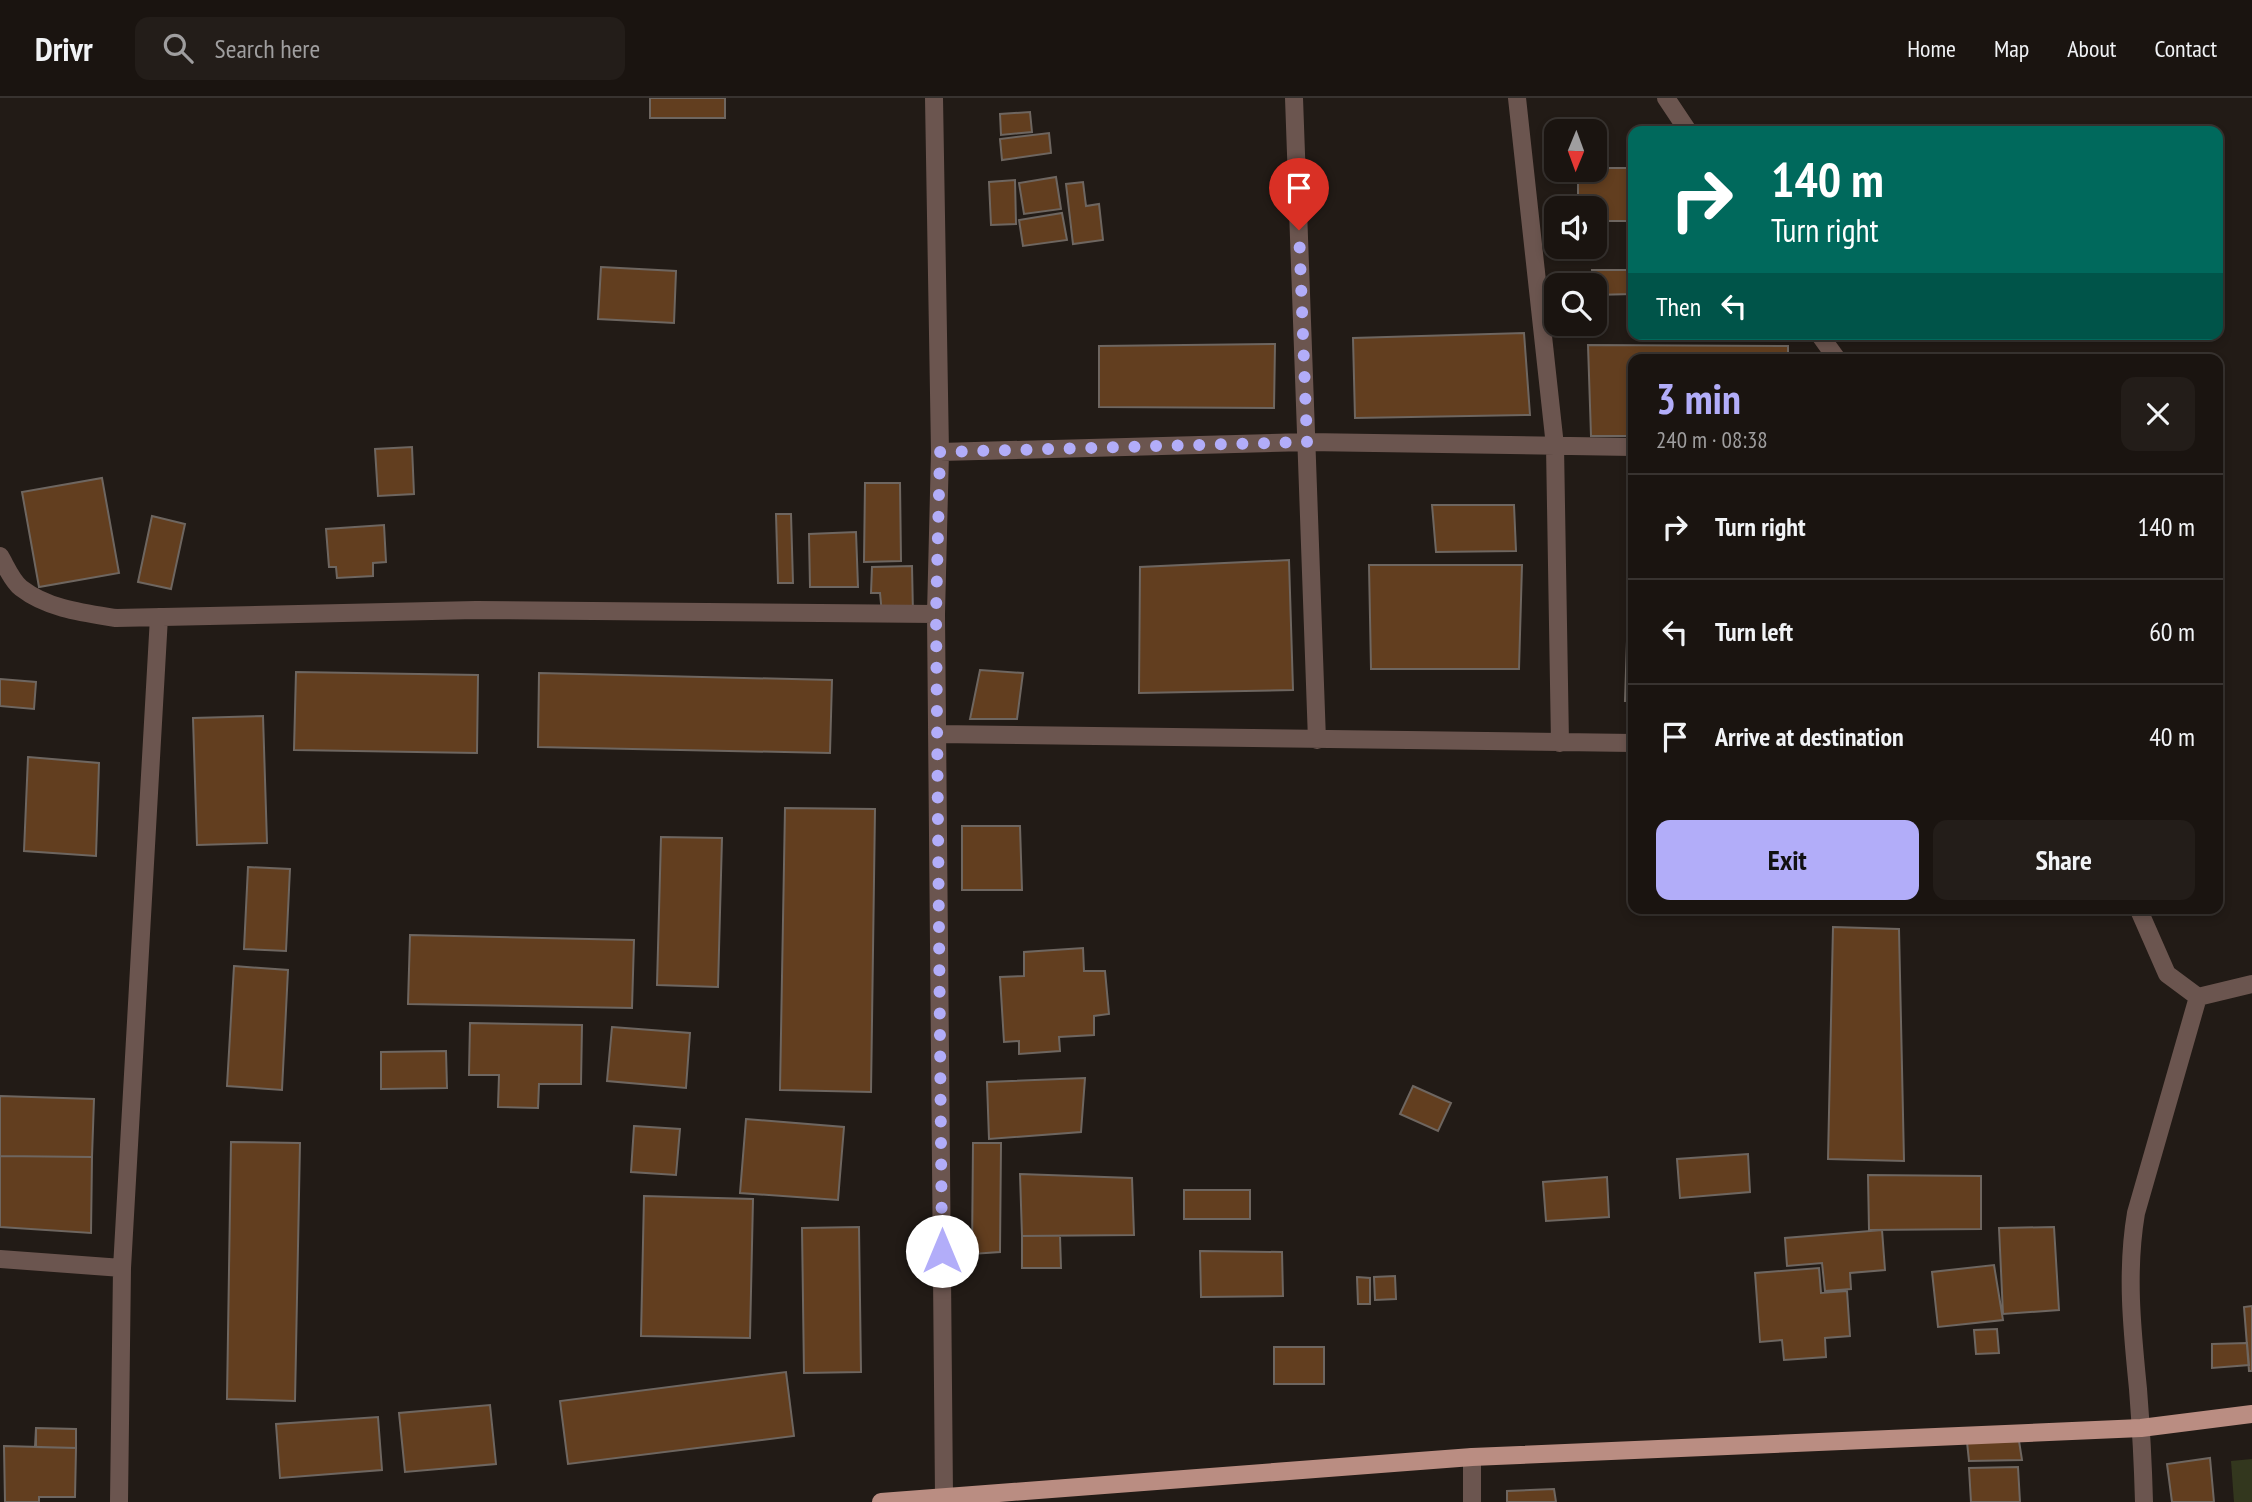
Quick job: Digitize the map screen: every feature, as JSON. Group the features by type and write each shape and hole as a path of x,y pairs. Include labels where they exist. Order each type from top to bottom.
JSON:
{"main road":[{"path":"881,1502 1472,1457 2141,1428 2252,1414"}],"street":[{"path":"934,98 940,452 936,614 944,1496"},
{"path":"1294,98 1317,740"},
{"path":"1517,98 1555,446 1560,743"},
{"path":"1667,98 1685,126"},
{"path":"940,452 1307,442 1628,447"},
{"path":"0,556 19,587 50,605 116,618 476,610 936,614"},
{"path":"118,1502 122,1268 159,617"},
{"path":"937,734 1628,743"},
{"path":"2141,914 2168,974 2199,997"},
{"path":"2199,997 2252,984"},
{"path":"2144,1502 2141,1428 2129,1293 2132,1238 2136,1213 2199,997"},
{"path":"0,1259 122,1268"},
{"path":"1472,1457 1472,1502"}],"green space":[{"path":"2252,1459 2252,1502 2234,1502 2231,1461"}],"building":[{"path":"650,98 725,98 725,118 650,118"},
{"path":"1030,112 1032,132 1001,135 1000,114"},
{"path":"1049,133 1051,153 1002,160 1000,139"},
{"path":"1607,168 1628,168 1628,221 1607,221 1607,196 1578,196 1578,182 1607,182"},
{"path":"1607,168 1628,168 1628,221 1607,221 1607,196 1578,196 1578,182 1607,182"},
{"path":"1056,177 1061,209 1024,214 1019,183"},
{"path":"1015,180 1016,224 991,225 989,182"},
{"path":"1083,182 1086,206 1099,204 1103,240 1073,244 1066,184"},
{"path":"1062,213 1067,240 1023,246 1019,220"},
{"path":"601,267 676,271 674,323 598,319"},
{"path":"1592,270 1628,270 1628,294 1607,295 1607,273 1592,273"},
{"path":"1524,333 1530,415 1355,418 1353,338"},
{"path":"1275,344 1274,408 1099,407 1099,346"},
{"path":"1588,345 1788,346 1788,354 1628,354 1628,436 1591,436"},
{"path":"412,447 414,494 378,496 375,449"},
{"path":"102,478 119,573 39,587 22,492"},
{"path":"865,483 900,483 901,561 864,562"},
{"path":"1432,505 1514,505 1516,551 1436,552"},
{"path":"776,514 791,514 793,583 778,583"},
{"path":"152,516 185,524 171,589 138,582"},
{"path":"384,525 386,562 373,563 373,576 337,578 336,567 329,567 326,529"},
{"path":"856,532 858,587 810,587 809,534"},
{"path":"1289,560 1293,690 1139,693 1140,567"},
{"path":"1369,565 1522,565 1519,669 1371,669"},
{"path":"912,566 913,614 882,614 880,593 871,593 872,567"},
{"path":"1628,611 1628,701 1625,701"},
{"path":"980,670 1023,673 1017,719 970,719"},
{"path":"296,672 478,675 477,753 294,750"},
{"path":"539,673 832,680 830,753 538,747"},
{"path":"0,679 36,682 34,709 0,706"},
{"path":"263,716 267,843 197,845 193,718"},
{"path":"28,757 99,763 96,856 24,851"},
{"path":"785,808 875,809 871,1092 780,1090"},
{"path":"962,826 1020,826 1022,890 962,890"},
{"path":"661,837 722,838 718,987 657,985"},
{"path":"248,867 290,869 286,951 244,949"},
{"path":"1833,927 1899,929 1904,1161 1828,1159"},
{"path":"410,935 634,940 632,1008 408,1004"},
{"path":"1083,948 1084,971 1105,971 1109,1014 1094,1016 1094,1035 1059,1037 1060,1051 1019,1054 1019,1041 1004,1042 1000,977 1024,976 1024,952"},
{"path":"234,966 288,970 282,1090 227,1086"},
{"path":"470,1023 582,1025 581,1084 539,1084 538,1108 498,1107 499,1075 469,1075"},
{"path":"612,1027 690,1033 686,1088 607,1081"},
{"path":"446,1051 447,1088 381,1089 381,1052"},
{"path":"1085,1078 1081,1132 989,1139 987,1082"},
{"path":"1413,1086 1451,1103 1438,1131 1400,1114"},
{"path":"0,1096 94,1099 92,1157 0,1156"},
{"path":"0,1096 94,1099 92,1157 0,1156"},
{"path":"746,1119 844,1127 838,1200 740,1193"},
{"path":"634,1126 680,1129 676,1175 631,1172"},
{"path":"231,1142 300,1143 295,1401 227,1399"},
{"path":"973,1143 1001,1143 1000,1252 972,1254"},
{"path":"1748,1154 1750,1192 1680,1198 1677,1159"},
{"path":"0,1156 92,1157 91,1233 0,1227"},
{"path":"0,1156 92,1157 91,1233 0,1227"},
{"path":"1020,1174 1132,1178 1134,1235 1022,1236"},
{"path":"1020,1174 1132,1178 1134,1235 1022,1236"},
{"path":"1868,1175 1981,1176 1981,1229 1869,1230"},
{"path":"1607,1177 1609,1217 1546,1221 1543,1182"},
{"path":"1184,1190 1250,1190 1250,1219 1184,1219"},
{"path":"644,1196 753,1199 750,1338 641,1336"},
{"path":"859,1227 861,1372 804,1373 802,1228"},
{"path":"2054,1227 2059,1310 2003,1314 1999,1228"},
{"path":"1882,1230 1885,1270 1850,1273 1851,1289 1825,1291 1822,1263 1787,1266 1785,1238"},
{"path":"1022,1236 1060,1236 1061,1268 1022,1268"},
{"path":"1200,1251 1282,1252 1283,1296 1201,1297"},
{"path":"1994,1265 2003,1320 1938,1327 1932,1272"},
{"path":"1819,1268 1821,1293 1847,1291 1850,1336 1825,1338 1826,1357 1784,1360 1782,1340 1760,1342 1755,1273"},
{"path":"1395,1276 1396,1299 1375,1300 1374,1277"},
{"path":"1357,1277 1370,1278 1370,1304 1358,1304"},
{"path":"2252,1306 2252,1371 2249,1371 2244,1307"},
{"path":"2252,1306 2252,1371 2249,1371 2244,1307"},
{"path":"1997,1329 1999,1353 1976,1354 1974,1330"},
{"path":"2247,1343 2249,1365 2212,1368 2212,1344"},
{"path":"1274,1347 1324,1347 1324,1384 1274,1384"},
{"path":"786,1372 794,1436 568,1464 560,1401"},
{"path":"490,1405 496,1464 405,1472 399,1413"},
{"path":"378,1417 382,1470 280,1478 276,1424"},
{"path":"36,1428 76,1429 76,1448 35,1447"},
{"path":"36,1428 76,1429 76,1448 36,1447"},
{"path":"2019,1441 2022,1460 1969,1461 1967,1442"},
{"path":"4,1446 76,1448 75,1497 39,1497 39,1502 5,1502"},
{"path":"4,1446 76,1448 75,1497 39,1497 39,1502 5,1502"},
{"path":"2210,1458 2214,1502 2172,1502 2167,1464"},
{"path":"2018,1467 2020,1502 1971,1502 1969,1468"},
{"path":"1554,1489 1556,1502 1507,1502 1507,1491"},
{"path":"1554,1489 1556,1502 1507,1502 1507,1491"}],"route":[{"path":"942,1251 936,614 940,452 1307,442 1299,230"}]}
